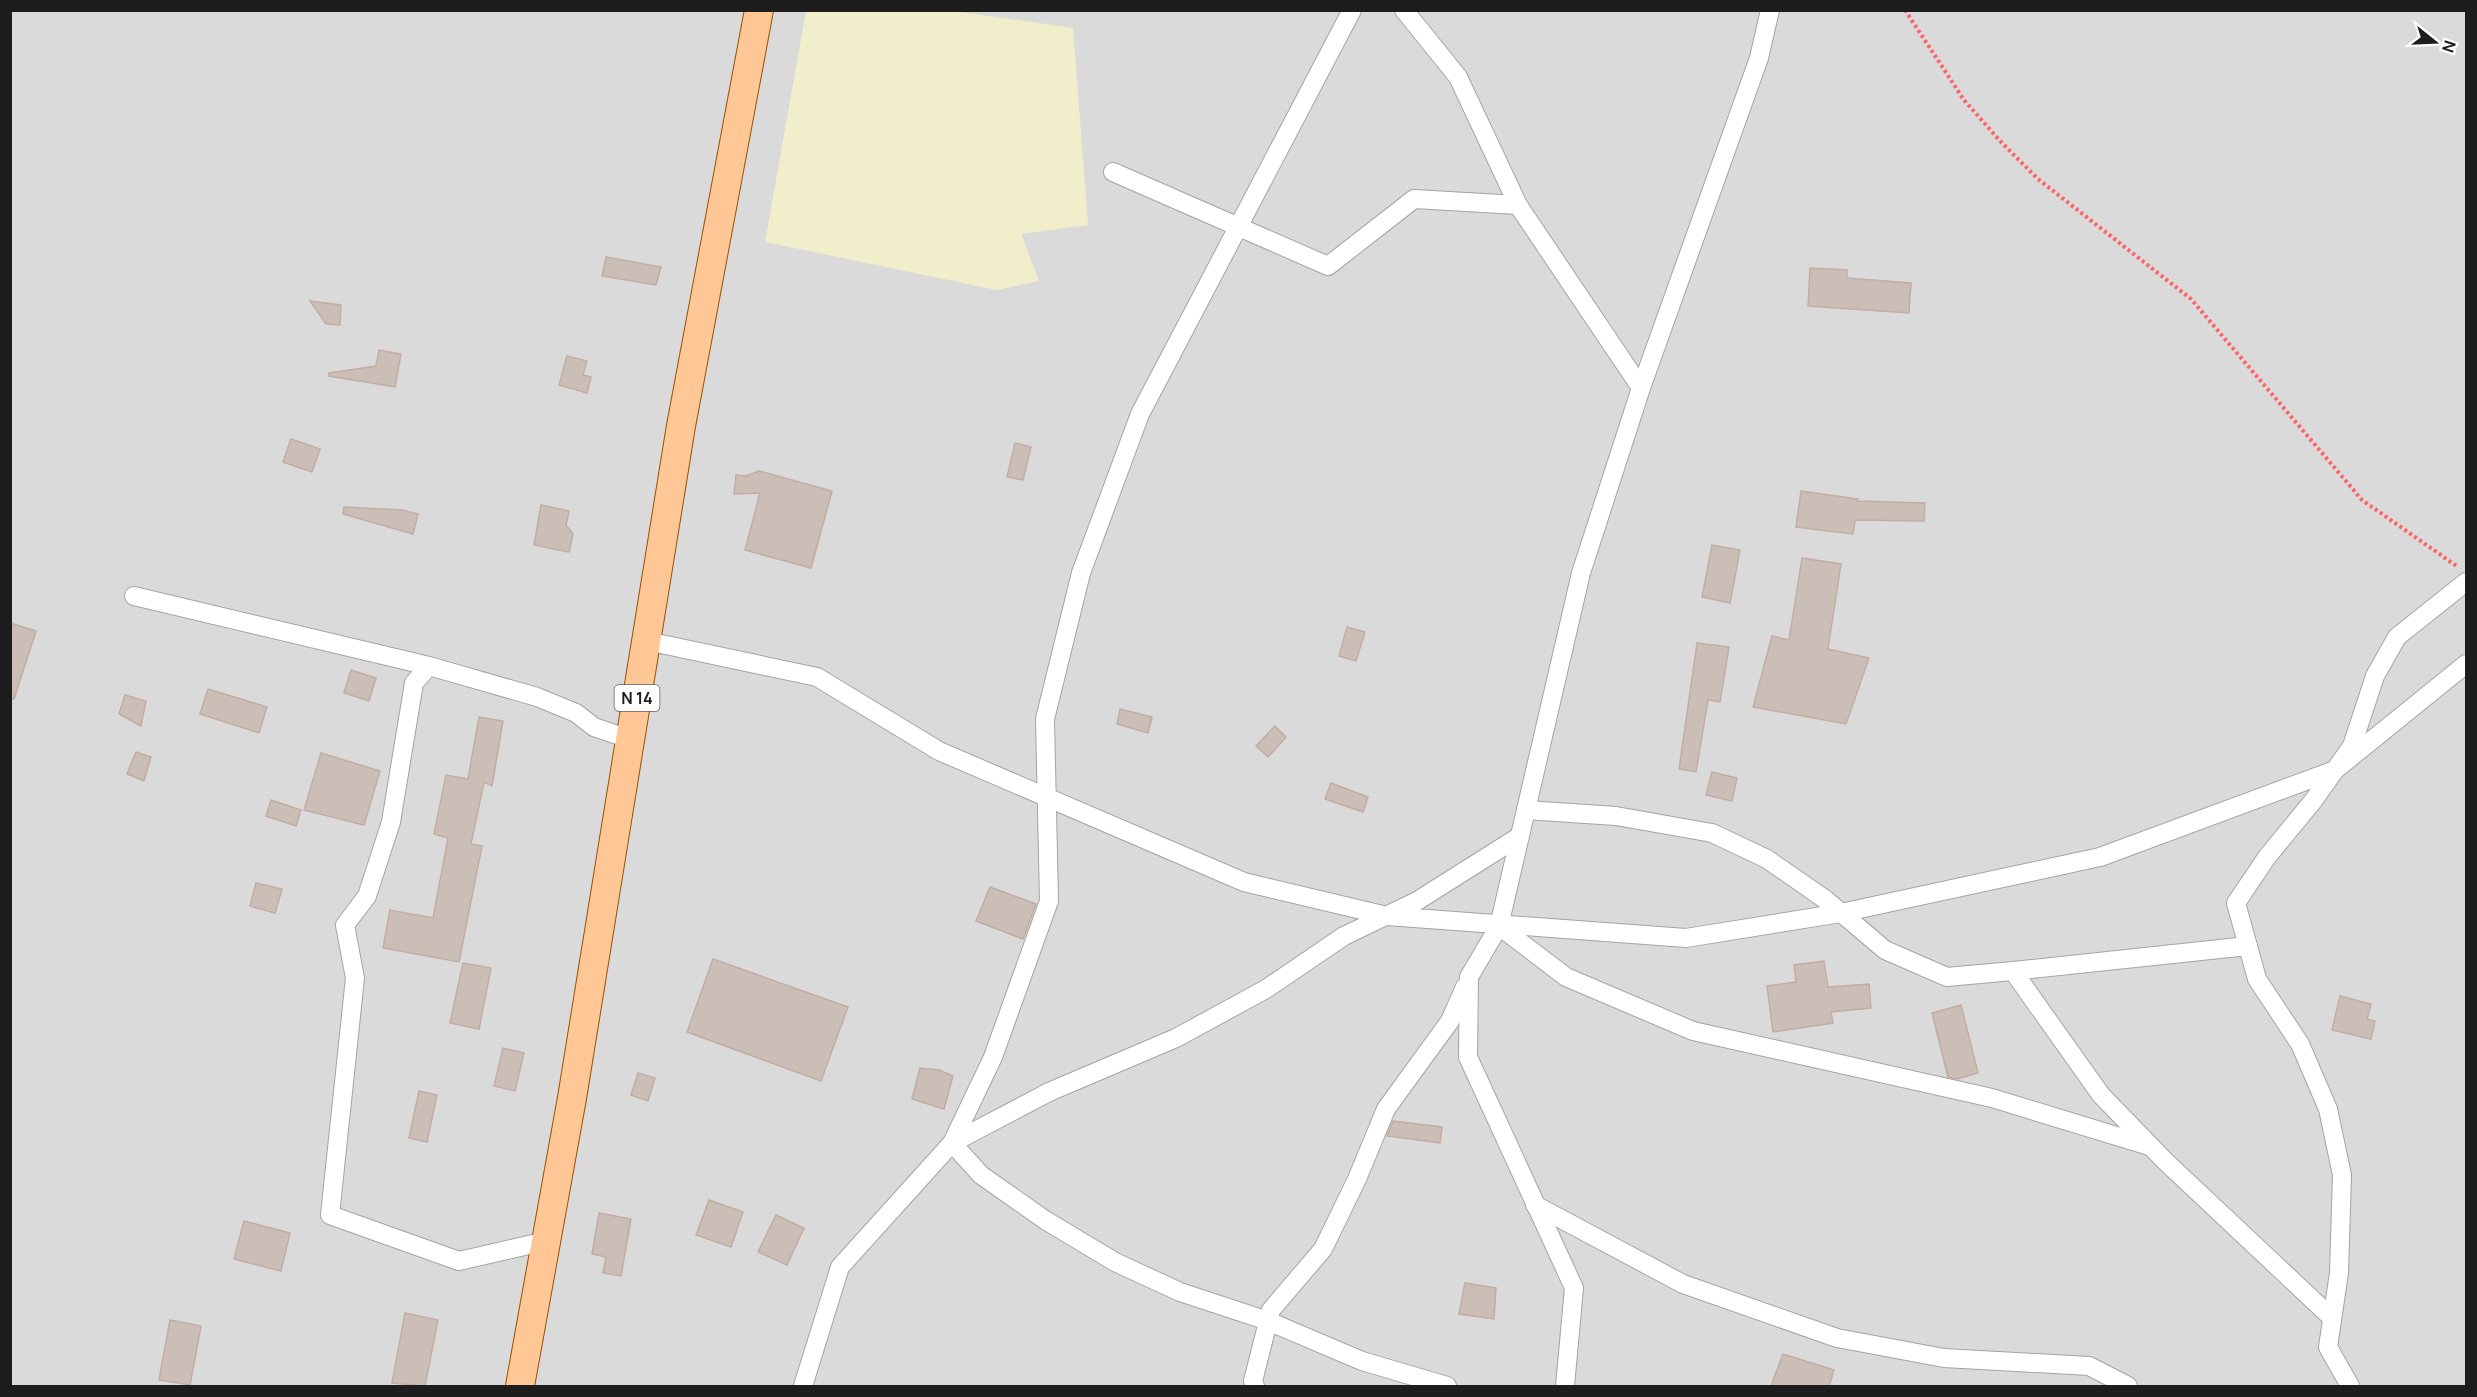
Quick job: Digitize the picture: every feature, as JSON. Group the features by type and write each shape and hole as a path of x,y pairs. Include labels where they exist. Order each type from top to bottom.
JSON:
{"main road":[{"name":"N 14","path":"520,1386 610,868 681,426 759,10"}],"street":[{"path":"805,1386 840,1267 952,1143 993,1057 1049,901 1045,719 1081,573 1140,414 1352,10"},
{"path":"1404,10 1458,77 1518,205 1641,388"},
{"path":"1255,1386 1253,1381 1270,1310 1323,1249 1357,1179 1386,1109 1450,1021 1469,977 1499,926 1581,573 1641,388 1759,58 1770,10"},
{"path":"1113,172 1238,224 1328,266 1414,199 1518,205"},
{"path":"2350,1386 2328,1347 2339,1273 2342,1175 2328,1109 2300,1044 2257,979 2236,903 2267,857 2352,746 2375,676 2397,637 2466,582"},
{"path":"134,596 429,666 537,697 576,713 594,727 629,739"},
{"path":"646,641 818,677 939,752 1244,882 1388,916 1499,926 1686,938 1841,912 2100,857 2335,770 2466,664"},
{"path":"429,666 414,683 388,833 367,896 345,925 356,978 330,1215 459,1261 546,1241"},
{"path":"1526,810 1616,816 1712,833 1767,859 1841,912 1885,950 1947,977 2248,946"},
{"path":"952,1143 1049,1092 1176,1038 1266,989 1344,936 1417,901 1520,836"},
{"path":"1499,926 1566,977 1693,1031 1992,1098 2150,1146"},
{"path":"2013,971 2101,1095 2150,1146 2332,1318"},
{"path":"1469,977 1468,1057 1574,1288 1565,1386"},
{"path":"952,1143 981,1175 1045,1220 1115,1262 1180,1292 1268,1321 1362,1361 1447,1386"},
{"path":"1535,1204 1683,1284 1837,1338 1944,1358 2089,1366 2128,1386"}],"path":[{"path":"1905,10 1964,100 2001,142 2038,179 2190,299 2362,500 2466,573"}],"shaded area":[{"path":"11,11 2466,11 2466,1386 11,1386"},
{"path":"806,11 954,11 1073,28 1088,225 1021,234 1039,281 997,290 765,242"}],"building":[{"path":"606,257 661,267 656,285 602,276"},
{"path":"1810,268 1847,270 1847,278 1911,283 1909,313 1808,306"},
{"path":"310,301 341,305 340,325 326,324"},
{"path":"379,350 401,354 395,387 329,376 329,373 376,366"},
{"path":"567,356 587,361 583,375 591,377 587,393 559,385"},
{"path":"291,439 320,449 312,472 283,462"},
{"path":"1015,443 1031,447 1023,480 1007,477"},
{"path":"759,471 832,491 811,568 745,550 760,493 734,494 736,475 746,476"},
{"path":"1801,491 1858,499 1857,501 1925,503 1924,521 1855,520 1853,534 1796,527"},
{"path":"541,505 569,511 566,525 573,534 569,552 534,545"},
{"path":"344,507 402,510 418,514 413,534 343,514"},
{"path":"1712,545 1740,550 1730,603 1702,597"},
{"path":"1802,558 1841,564 1828,649 1869,658 1846,724 1753,707 1772,636 1789,640"},
{"path":"10,623 36,631 14,699 10,698"},
{"path":"1347,627 1365,632 1356,661 1339,656"},
{"path":"1697,643 1729,647 1720,702 1708,700 1696,772 1679,769"},
{"path":"351,670 376,678 369,701 344,693"},
{"path":"208,689 267,707 259,733 200,714"},
{"path":"125,695 146,701 141,726 119,714"},
{"path":"1120,709 1152,717 1148,733 1117,724"},
{"path":"479,717 503,721 492,786 484,782 471,844 482,846 459,962 383,948 390,910 433,918 448,838 434,834 446,775 468,779"},
{"path":"1275,726 1286,737 1268,757 1256,746"},
{"path":"136,752 151,757 144,781 127,774"},
{"path":"321,753 380,771 364,825 304,810"},
{"path":"1712,772 1737,778 1732,801 1706,795"},
{"path":"1331,783 1368,797 1363,812 1325,799"},
{"path":"271,800 301,810 296,826 266,816"},
{"path":"256,883 282,889 275,913 250,906"},
{"path":"990,887 1036,904 1023,939 976,921"},
{"path":"713,959 848,1007 821,1081 687,1032"},
{"path":"1824,961 1828,987 1869,984 1871,1008 1831,1012 1833,1023 1773,1032 1767,986 1796,982 1794,965"},
{"path":"463,963 491,968 479,1029 450,1023"},
{"path":"2340,996 2371,1004 2367,1019 2375,1021 2371,1039 2332,1030"},
{"path":"1961,1005 1978,1073 1957,1079 1948,1077 1932,1013"},
{"path":"503,1048 524,1053 515,1091 494,1086"},
{"path":"920,1068 939,1070 953,1076 944,1109 912,1099"},
{"path":"638,1073 655,1078 648,1101 631,1095"},
{"path":"419,1091 437,1095 427,1142 409,1138"},
{"path":"1393,1121 1442,1127 1440,1143 1387,1136"},
{"path":"709,1200 743,1212 731,1247 696,1235"},
{"path":"599,1213 631,1219 621,1276 603,1273 606,1257 592,1254"},
{"path":"776,1215 804,1228 787,1265 758,1252"},
{"path":"244,1221 290,1233 281,1271 234,1259"},
{"path":"1465,1283 1496,1288 1494,1319 1459,1314"},
{"path":"405,1313 438,1320 425,1386 392,1383"},
{"path":"170,1320 201,1326 190,1385 159,1380"},
{"path":"1783,1354 1834,1370 1829,1386 1771,1386"}]}
